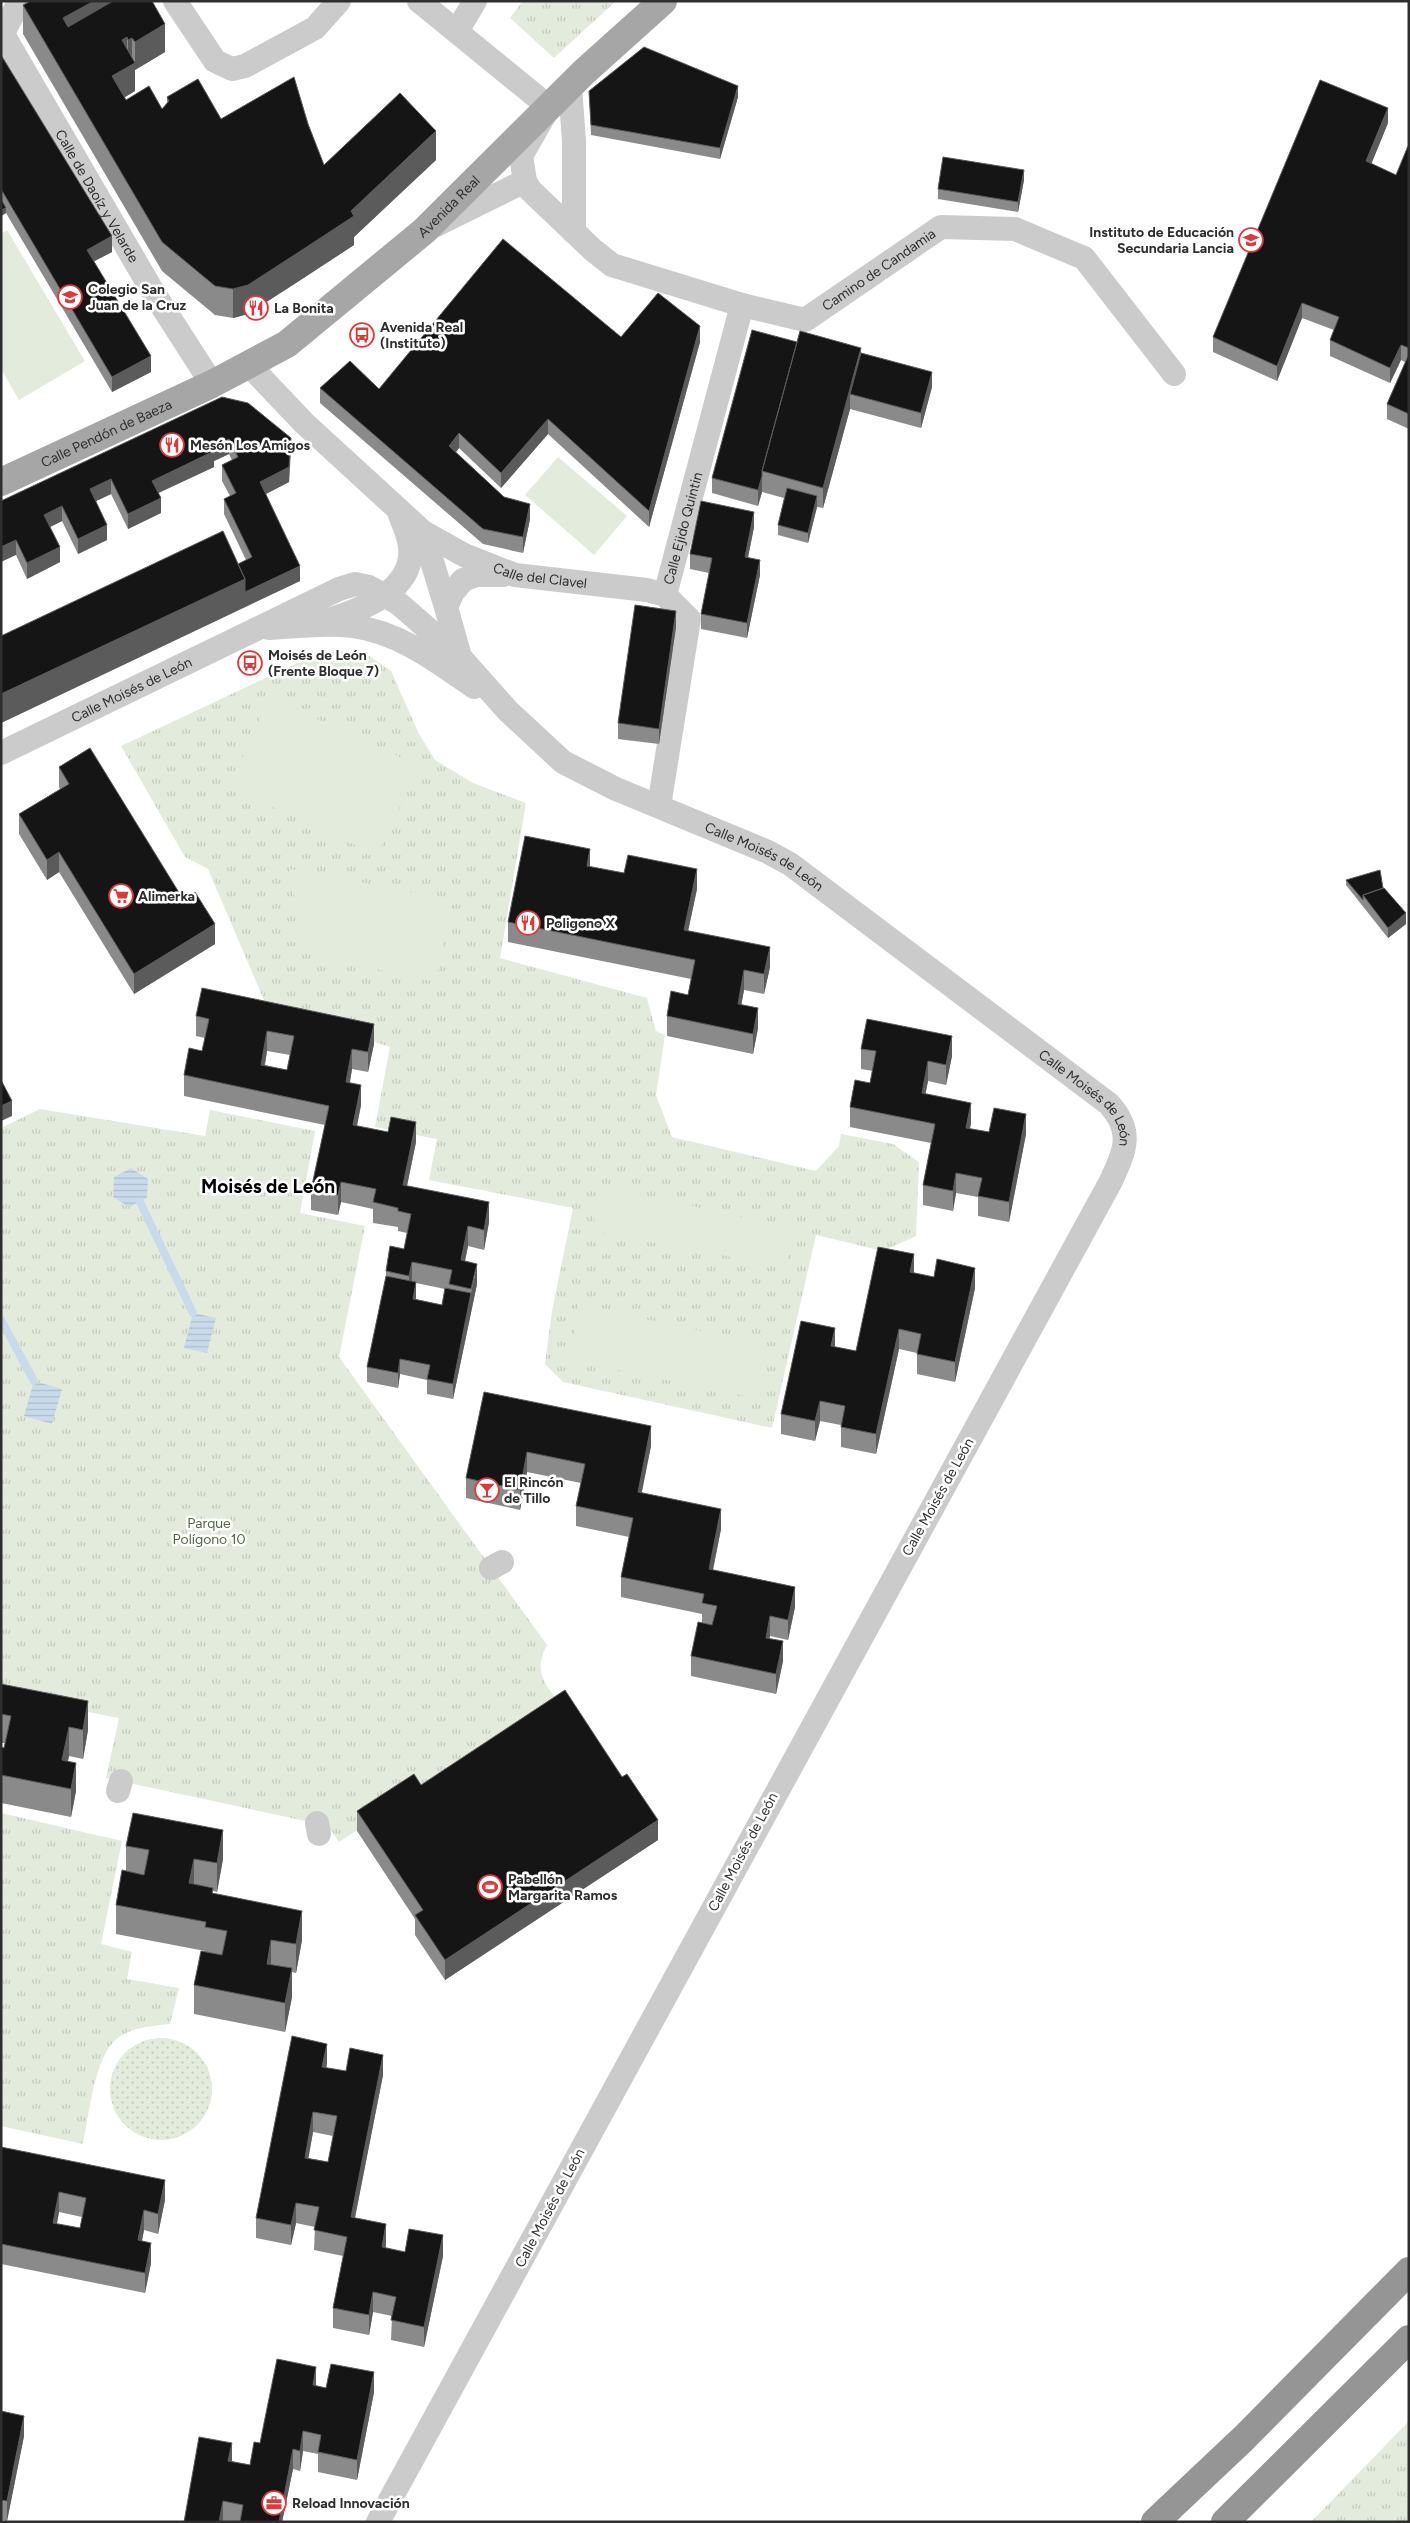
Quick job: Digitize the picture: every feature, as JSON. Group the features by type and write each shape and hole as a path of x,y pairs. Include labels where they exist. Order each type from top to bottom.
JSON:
{"highway":[{"path":"1155,2522 1244,2438 1409,2271"},
{"path":"1225,2522 1409,2338"}],"main road":[{"name":"Avenida Real","path":"212,384 287,344 424,231 549,107 663,1"},
{"name":"Calle Pendón de Baeza","path":"1,482 212,384"}],"street":[{"path":"2,34 16,8 29,1"},
{"path":"174,1 215,61 232,69 245,66 314,28 338,1"},
{"path":"419,1 549,107"},
{"path":"457,31 475,1"},
{"name":"Calle de Daoíz y Velarde","path":"2,34 153,292 212,384"},
{"path":"570,87 574,141 574,232"},
{"name":"Camino de Candamia","path":"549,107 520,156 525,181 530,190 612,265 742,305 805,320 941,227 1015,229 1084,258 1174,374"},
{"path":"424,231 525,181"},
{"name":"Calle Ejido Quintin","path":"659,806 689,619 665,595 742,305"},
{"path":"249,365 304,422 423,532"},
{"name":"Calle Moisés de León","path":"310,626 345,615 386,595 404,574 410,558 410,542 398,508"},
{"name":"Calle del Clavel","path":"423,532 464,555 515,575 647,590 665,595"},
{"name":"Calle Moisés de León","path":"423,532 460,657"},
{"path":"446,607 453,592 462,580 476,575 515,575"},
{"name":"Calle Moisés de León","path":"1,752 262,629 305,605 355,584 370,587 386,595 460,657 508,711 562,762 616,789 768,852 790,864 1109,1104 1119,1115 1126,1141 1123,1154 1111,1181 378,2522"},
{"name":"Calle Moisés de León","path":"262,629 353,626 378,632 405,642 431,656 508,711"}],"green space":[{"path":"523,1 616,1 554,58 510,18"},
{"path":"7,230 85,361 19,400 1,369 1,234"},
{"path":"558,457 627,516 594,555 525,495"},
{"path":"361,650 391,671 419,734 435,760 473,783 526,803 500,958 647,998 656,1031 665,1035 656,1095 672,1137 816,1171 839,1146 841,1134 893,1144 919,1162 916,1236 883,1251 816,1235 772,1428 563,1382 545,1364 552,1311 573,1208 429,1180 437,1139 375,1127 390,1047 267,1007 208,869 185,857 121,746 295,664 329,652"},
{"path":"270,697 419,766 377,855 229,787"},
{"path":"290,869 453,900 436,982 303,953"},
{"name":"Parque Polígono 10","path":"40,1109 205,1136 210,1110 315,1131 300,1213 365,1226 339,1357 547,1645 542,1655 541,1672 548,1687 565,1710 413,1794 339,1842 331,1830 324,1825 106,1778 119,1718 1,1695 1,1128"},
{"path":"603,1187 793,1228 785,1267 591,1231"},
{"path":"579,1305 766,1345 759,1399 569,1360"},
{"path":"1,1813 122,1841 101,1944 132,1952 127,1979 179,1988 170,2024 143,2028 124,2034 110,2047 103,2058 90,2102 83,2144 1,2126"},
{"path":"161,2038 180,2042 197,2053 208,2070 212,2089 208,2108 197,2125 180,2136 161,2140 142,2136 125,2125 114,2108 110,2089 114,2070 125,2053 142,2042"},
{"path":"1409,2421 1409,2522 1311,2522"}],"water":[{"path":"131,1168 148,1179 147,1198 129,1207 113,1197 114,1177"},
{"path":"193,1313 216,1318 207,1353 184,1348"},
{"path":"34,1381 62,1389 52,1424 24,1416"}],"building":[{"path":"31,1 94,1 63,18 68,27 113,1 152,1 165,24 135,42 132,38 128,40 127,37 122,40 135,63 112,76 126,100 149,86 162,109 169,101 167,97 198,79 221,119 294,77 308,124 324,165 400,93 436,131 351,211 354,216 248,285 233,289 215,286 162,242 23,5"},
{"path":"644,47 738,86 720,148 591,125 589,91"},
{"path":"1,55 112,236 87,250 151,356 112,377 1,189"},
{"path":"1320,80 1388,108 1366,161 1396,175 1409,147 1409,348 1401,345 1390,368 1330,340 1339,317 1302,303 1277,366 1213,337"},
{"path":"943,157 1024,170 1018,202 938,189"},
{"path":"1,199 6,208 1,210"},
{"path":"503,239 621,337 658,293 700,326 649,511 548,419 501,473 459,433 449,446 504,497 530,504 523,537 483,529 320,388 350,361 379,389"},
{"path":"752,330 797,342 758,490 712,478"},
{"path":"800,331 861,348 823,488 762,471"},
{"path":"861,353 932,372 921,413 850,394"},
{"path":"1409,354 1409,414 1387,404"},
{"path":"222,397 248,403 291,438 289,467 260,482 300,566 245,592 245,579 238,564 252,557 224,499 236,493 222,465 238,457 229,439 212,447 214,451 152,481 161,498 128,514 111,479 90,489 107,525 78,539 62,506 44,515 60,547 27,563 16,540 1,547 1,501"},
{"path":"787,488 817,496 808,533 778,525"},
{"path":"701,501 754,512 745,557 760,560 747,623 701,614 712,558 690,554"},
{"path":"223,531 245,579 1,694 1,636"},
{"path":"635,605 676,611 659,729 618,723"},
{"name":"Alimerka","path":"90,748 183,899 195,892 215,924 134,974 59,852 47,860 19,814 69,784 59,767"},
{"path":"525,836 590,849 587,866 624,873 628,855 697,869 684,930 770,947 764,974 744,970 738,1004 758,1008 753,1034 667,1016 671,991 688,995 695,960 508,922"},
{"path":"1380,870 1383,888 1363,895 1363,900 1346,880"},
{"path":"1384,888 1406,913 1388,928 1363,895"},
{"path":"202,988 374,1024 368,1052 352,1049 346,1082 361,1085 353,1125 388,1132 391,1117 416,1122 403,1185 489,1202 484,1230 468,1226 461,1260 477,1264 471,1289 449,1284 452,1270 412,1262 409,1276 386,1271 390,1246 404,1249 411,1214 398,1211 398,1208 373,1202 376,1189 341,1182 338,1195 311,1190 329,1106 184,1075 189,1048 202,1051 209,1019 196,1016","holes":["267,1031 294,1036 287,1070 261,1065"]},
{"path":"867,1019 952,1036 946,1065 928,1061 922,1093 971,1103 966,1128 989,1132 994,1108 1026,1114 1009,1202 978,1196 982,1178 956,1173 953,1191 923,1185 935,1124 850,1107 855,1080 870,1083 876,1051 861,1049"},
{"path":"1,1080 12,1101 1,1106"},
{"path":"878,1247 914,1254 910,1272 934,1277 937,1259 975,1268 955,1362 917,1354 921,1334 899,1329 876,1434 841,1427 845,1406 820,1401 815,1421 781,1414 801,1321 835,1328 831,1346 856,1351"},
{"path":"386,1276 416,1282 413,1299 442,1305 445,1288 471,1293 453,1384 427,1379 430,1365 400,1359 398,1373 367,1367"},
{"path":"484,1392 651,1426 638,1492 721,1509 709,1569 795,1587 788,1620 770,1616 766,1638 783,1641 776,1674 691,1656 698,1622 712,1625 717,1606 702,1603 704,1594 621,1577 633,1518 576,1506 585,1464 527,1452 520,1490 466,1478"},
{"path":"1,1684 88,1701 83,1730 69,1727 62,1760 76,1763 71,1789 1,1775 1,1747 4,1748 11,1716 1,1714"},
{"name":"Pabellón Margarita Ramos","path":"565,1690 622,1777 627,1774 658,1820 445,1960 415,1915 423,1910 357,1811 414,1774 421,1785"},
{"path":"133,1813 223,1830 217,1863 194,1859 189,1883 213,1888 212,1893 302,1911 296,1944 271,1940 267,1964 292,1968 285,2003 194,1985 201,1951 222,1955 227,1931 205,1927 206,1922 116,1905 122,1870 144,1875 149,1850 126,1846"},
{"path":"292,2036 327,2044 322,2067 346,2071 350,2048 383,2055 351,2217 386,2224 382,2247 405,2252 409,2229 443,2235 424,2327 391,2320 396,2297 373,2292 369,2315 333,2308 347,2237 314,2230 319,2207 296,2203 291,2225 256,2218","holes":["313,2112 337,2116 328,2162 305,2158"]},
{"path":"1,2147 165,2180 158,2214 144,2210 138,2240 151,2243 145,2273 1,2244","holes":["59,2192 86,2198 80,2228 53,2223"]},
{"path":"277,2359 316,2367 313,2385 326,2388 331,2364 374,2372 357,2460 318,2452 321,2435 303,2431 300,2451 293,2449 279,2522 240,2522 243,2505 223,2501 219,2522 184,2522 199,2437 232,2443 228,2461 250,2465 254,2442 260,2443"},
{"path":"1,2411 24,2416 7,2501 1,2500"}],"waterway":[{"path":"140,1202 193,1313"},
{"path":"1,1320 34,1381"}],"place":[{"name":"Instituto de Educación Secundaria Lancia","path":"1251,240"},
{"name":"Colegio San Juan de la Cruz","path":"70,297"},
{"name":"La Bonita","path":"256,308"},
{"name":"Avenida Real (Instituto)","path":"362,335"},
{"name":"Mesón Los Amigos","path":"172,445"},
{"name":"Moisés de León (Frente Bloque 7)","path":"250,663"},
{"name":"Alimerka","path":"121,896"},
{"name":"Poligono X","path":"528,923"},
{"name":"El Rincón de Tillo","path":"487,1490"},
{"name":"Pabellón Margarita Ramos","path":"490,1887"},
{"name":"Reload Innovación","path":"274,2503"}],"district":[{"name":"Moisés de León","path":"268,1186"}]}
